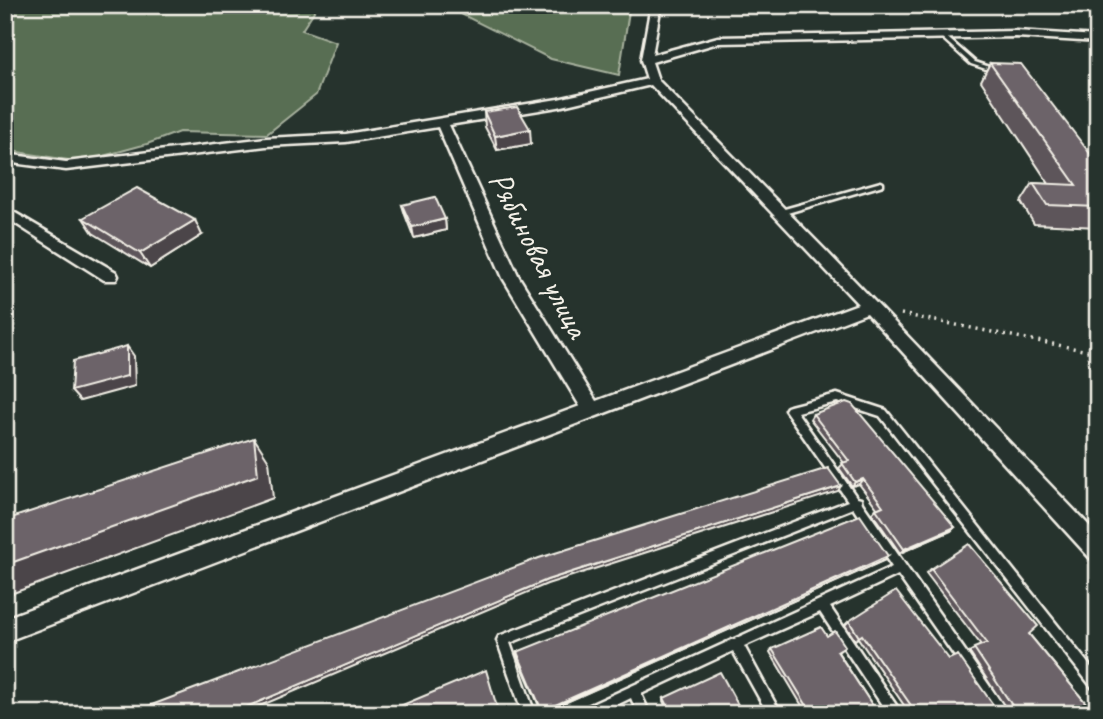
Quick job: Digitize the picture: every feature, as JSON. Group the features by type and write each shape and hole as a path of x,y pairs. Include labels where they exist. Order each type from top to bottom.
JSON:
{"street":[{"path":"656,5 646,60 653,81 784,212 867,307 1098,551"},
{"path":"646,60 718,40 942,35 1098,39"},
{"path":"5,158 66,166 266,142 346,138 558,103 653,81"},
{"name":"Рябиновая улица","path":"442,122 511,278 592,410"},
{"path":"5,211 110,276"},
{"path":"5,630 867,307"}],"lane":[{"path":"942,35 972,63 1005,73"},
{"path":"784,212 881,184"},
{"path":"1003,714 945,637 857,502 790,410 837,398 883,413 1098,686"},
{"path":"529,714 503,640 857,502"},
{"path":"583,714 900,569"},
{"path":"822,605 896,714"},
{"path":"736,644 775,714"},
{"path":"634,691 644,714"}],"path":[{"path":"867,307 1098,353"}],"green space":[{"path":"5,5 318,5 302,30 336,42 316,95 267,134 179,132 147,144 81,162 5,150"},
{"path":"450,5 630,5 619,75 551,59 453,10"}],"building":[{"path":"990,63 1021,64 1098,164 1098,207 1047,205 1033,183 1076,185"},
{"path":"517,107 530,129 495,136 484,112"},
{"path":"137,188 195,220 140,253 83,218"},
{"path":"435,197 445,219 412,227 402,205"},
{"path":"127,346 127,376 71,391 73,361"},
{"path":"846,402 852,404 955,527 904,549 876,509 883,506 863,479 855,482 842,463 849,461 813,414"},
{"path":"254,438 258,475 5,565 5,520"},
{"path":"828,468 841,486 547,580 230,714 128,714 539,558"},
{"path":"860,515 888,556 542,711 517,652"},
{"path":"969,544 1038,626 1029,634 1095,714 917,714 862,635 859,637 849,621 896,591 949,659 958,655 999,713 1017,713 974,648 987,643 931,569"},
{"path":"821,627 827,636 835,631 845,646 837,651 878,714 812,714 772,649"},
{"path":"486,670 499,714 381,714"},
{"path":"720,672 743,714 672,714 664,698"}]}
